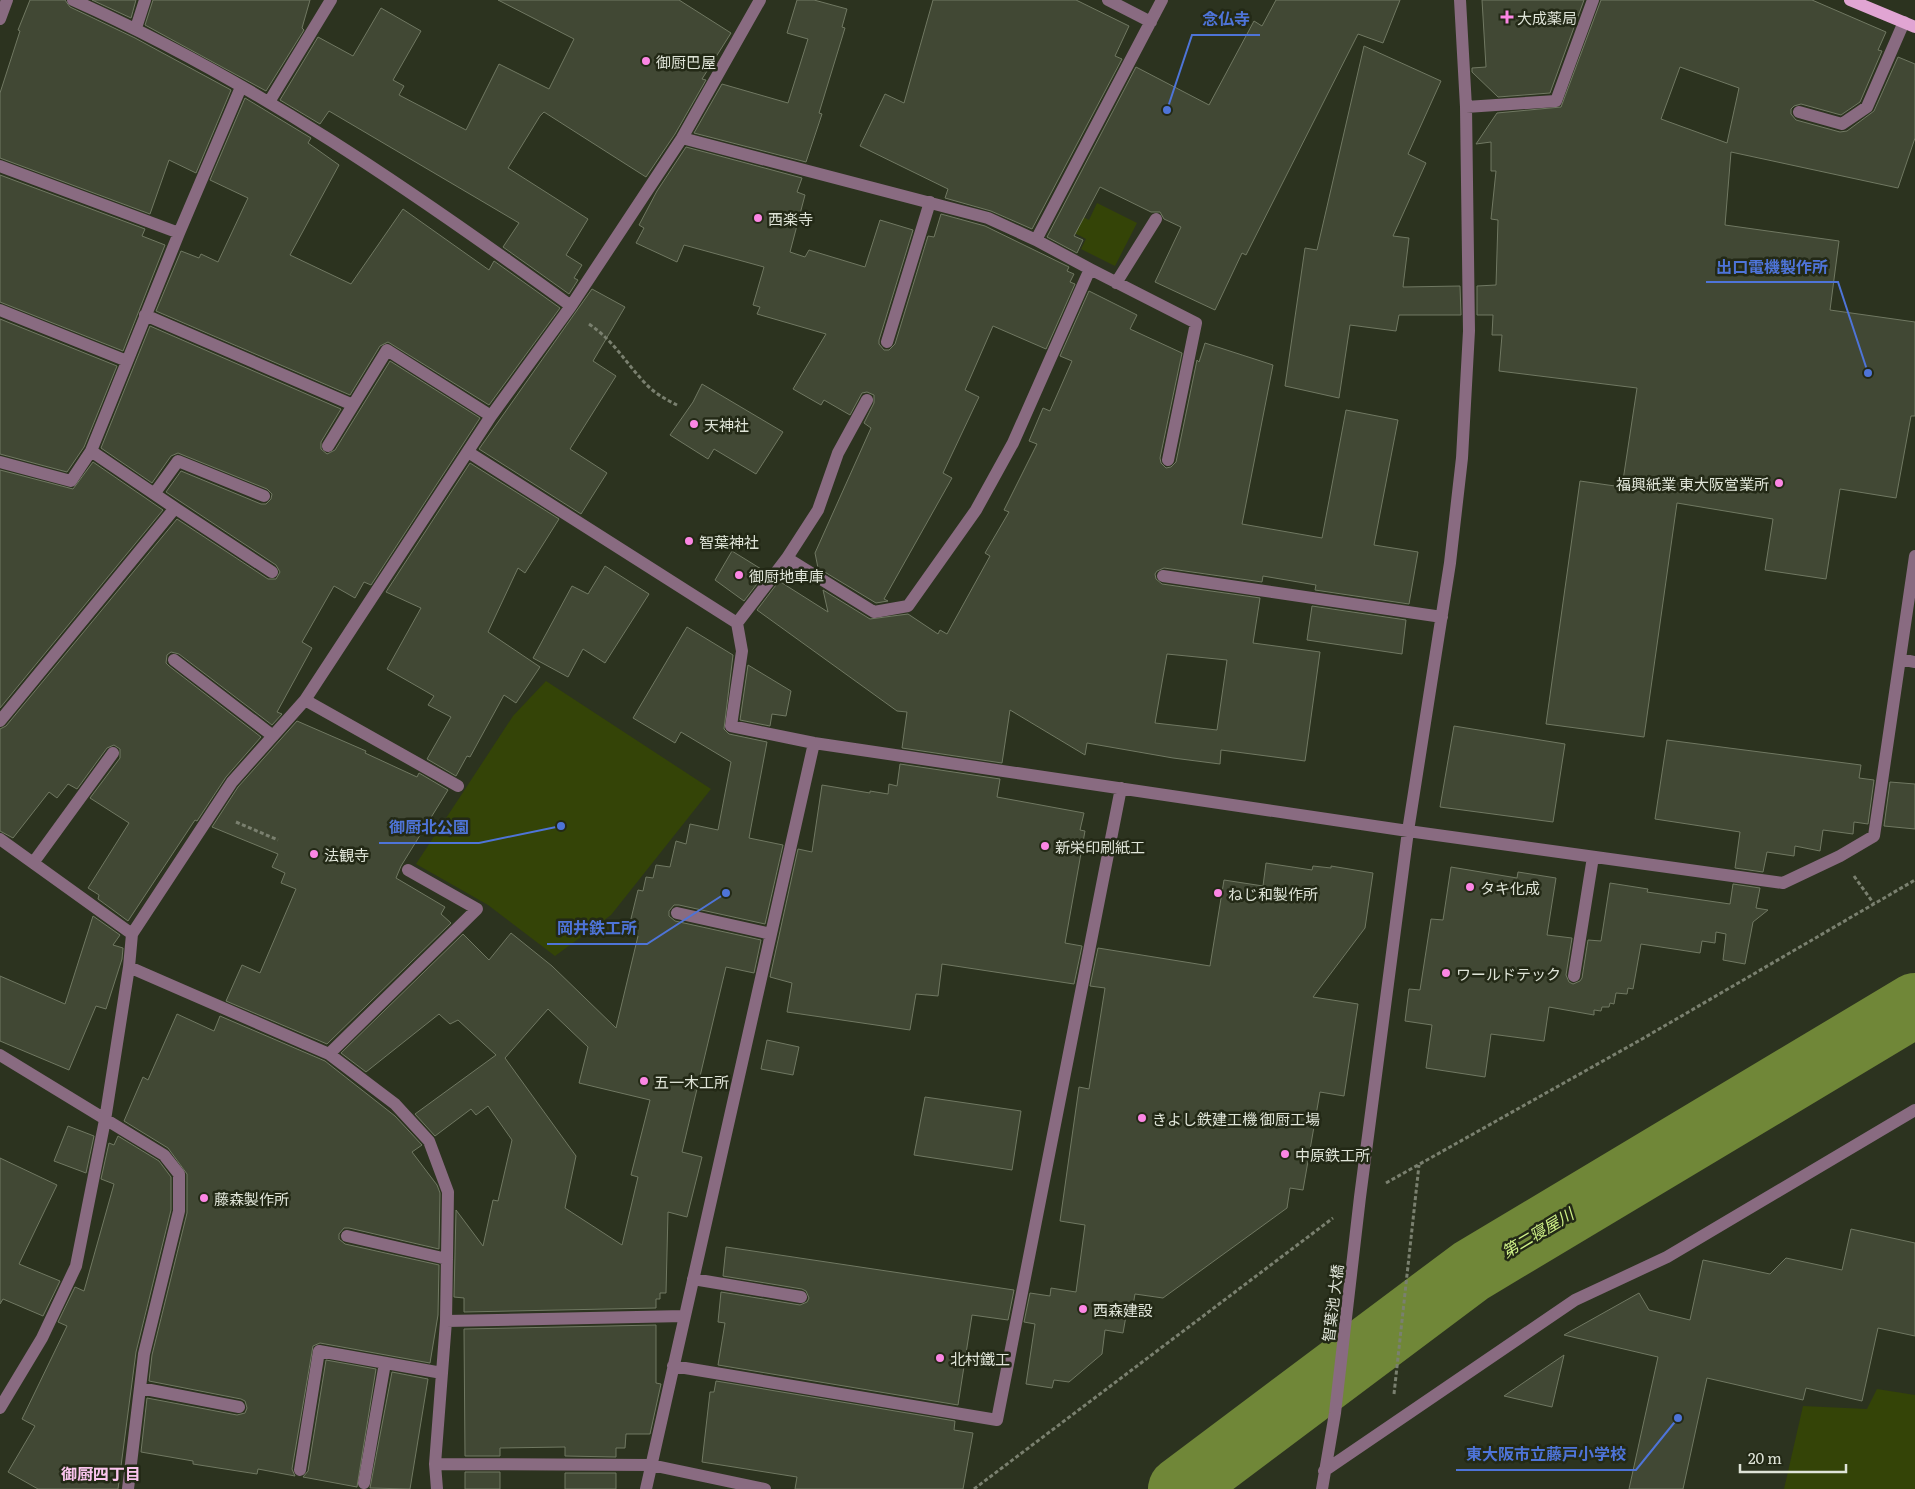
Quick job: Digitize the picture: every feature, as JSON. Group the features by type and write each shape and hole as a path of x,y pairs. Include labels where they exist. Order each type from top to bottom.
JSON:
{"main road":[{"path":"1850,0 1910,24"}],"street":[{"path":"0,19 7,0"},
{"path":"73,0 136,28 269,102 474,235 569,308"},
{"path":"136,28 144,0"},
{"path":"269,102 331,0"},
{"path":"0,1408 42,1338 76,1266 105,1120 129,967 132,934 232,782 305,700 492,416 569,308 682,138 760,0"},
{"path":"1108,0 1150,22"},
{"path":"1036,240 1162,0"},
{"name":"智葉池 大橋","path":"1322,1489 1336,1413 1360,1197 1408,831 1442,617 1462,458 1469,331 1466,106 1460,0"},
{"path":"1466,106 1556,101 1593,0"},
{"path":"1799,112 1842,124 1867,107 1910,24"},
{"path":"0,462 71,481 91,451 145,315 241,87"},
{"path":"682,138 988,218 1036,240 1196,323 1168,460"},
{"path":"0,166 179,233"},
{"path":"887,342 930,202"},
{"path":"1116,283 1156,219"},
{"path":"788,558 874,612 908,606 976,510 1014,443 1090,269"},
{"path":"0,310 127,361"},
{"path":"145,315 353,405"},
{"path":"328,446 387,350 492,416"},
{"path":"737,623 788,558 818,510 838,453 867,400"},
{"path":"91,451 272,572"},
{"path":"468,452 737,623 742,651 730,726 814,743 1408,831 1783,883 1840,856 1874,836 1915,556"},
{"path":"154,494 178,461 264,496"},
{"path":"0,721 175,508"},
{"path":"1163,576 1442,617"},
{"path":"1900,659 1915,662"},
{"path":"174,660 273,736"},
{"path":"305,700 458,786"},
{"path":"646,1489 814,743"},
{"path":"32,863 113,753"},
{"path":"673,1366 997,1420 1121,788"},
{"path":"0,839 132,934"},
{"path":"1574,976 1593,857"},
{"path":"329,1054 477,910 408,870"},
{"path":"677,913 771,934"},
{"path":"129,967 329,1054 395,1104 429,1141 448,1192 446,1321 435,1464 437,1489"},
{"path":"0,1055 164,1155 179,1174 180,1211 144,1354 128,1489"},
{"path":"1324,1471 1575,1300 1667,1257 1915,1110"},
{"path":"347,1236 447,1259"},
{"path":"693,1279 801,1297"},
{"path":"446,1321 684,1316"},
{"path":"300,1470 319,1351 442,1373"},
{"path":"364,1483 385,1363"},
{"path":"140,1388 239,1407"},
{"path":"435,1464 651,1465 765,1489"}],"path":[{"path":"569,308 603,334 626,357 645,383 660,396 677,405"},
{"path":"213,812 278,840"},
{"path":"1840,856 1874,904"},
{"path":"974,1489 1360,1197 1642,1039 1915,880"},
{"path":"1393,1398 1419,1164"}],"green space":[{"path":"1097,203 1137,223 1115,266 1081,249 1086,239 1063,227 1071,211 1089,220"},
{"path":"546,681 711,789 611,915 555,956 488,905 416,864 513,716"},
{"path":"1877,1389 1915,1395 1915,1489 1784,1489 1803,1406 1867,1409"}],"building":[{"path":"30,0 65,0 70,7 135,38 231,90 196,173 169,160 150,214 0,158 0,93 20,31 18,30"},
{"path":"92,0 136,0 131,18"},
{"path":"153,0 310,0 302,28 304,30 266,91 145,25"},
{"path":"498,0 679,0 731,33 702,79 706,80 675,134 646,177 544,112 540,116 508,168 588,219 566,255 582,265 574,278 578,280 569,294 503,247 519,223 329,111 320,124 280,100 318,37 353,56 381,8 421,31 393,80 404,86 399,95 466,130 499,64 549,89 574,39"},
{"path":"797,0 814,0 847,9 842,27 845,28 819,113 822,114 806,162 694,133 722,84 788,103 808,39 787,33"},
{"path":"933,0 1076,0 1129,26 1115,56 1122,59 1032,229 991,211 945,198 948,189 860,146 885,94 904,103"},
{"path":"1276,0 1400,0 1383,43 1358,34 1246,255 1242,253 1215,310 1155,282 1181,227 1164,219 1160,212 1151,212 1100,187 1074,236 1083,240 1077,253 1047,237 1136,67 1209,105 1254,21 1262,26"},
{"path":"1482,0 1584,0 1550,93 1498,97 1472,72 1472,68 1486,67"},
{"path":"1601,0 1812,0 1886,32 1878,50 1882,51 1860,102 1841,115 1801,104 1791,109 1791,114 1796,120 1840,132 1847,131 1874,111 1898,57 1915,64 1915,138 1898,188 1731,152 1725,225 1839,241 1830,310 1915,322 1915,416 1911,416 1896,498 1840,489 1826,579 1765,570 1773,519 1677,503 1644,737 1546,724 1580,481 1622,487 1637,388 1499,371 1502,335 1492,335 1493,315 1477,315 1477,286 1496,285 1498,220 1491,219 1496,171 1491,171 1491,142 1476,144 1497,113 1561,107","holes":["1680,67 1739,88 1727,143 1661,119"]},
{"path":"1364,46 1441,81 1408,154 1426,163 1393,236 1409,238 1403,287 1460,286 1461,315 1399,315 1396,331 1350,325 1339,398 1285,386 1305,248 1317,250"},
{"path":"245,98 311,138 308,143 339,165 290,255 351,284 403,209 489,270 494,261 560,308 489,405 388,342 380,346 350,395 156,311 181,251 199,258 201,254 218,262 248,198 210,180"},
{"path":"686,147 802,178 797,192 805,195 790,252 805,257 809,250 865,267 880,220 913,230 879,340 879,344 884,350 889,350 895,344 928,236 934,237 941,214 985,226 1069,267 1067,271 1074,274 1070,282 1075,284 1046,349 993,326 965,390 979,397 943,473 952,478 884,599 888,601 876,603 818,568 815,553 871,428 864,423 874,403 874,395 867,392 862,393 850,415 824,400 821,405 793,389 826,334 757,314 760,307 753,305 764,267 684,245 677,262 636,243 644,228 639,225 657,191"},
{"path":"0,175 145,229 142,236 165,245 123,351 0,302"},
{"path":"592,289 625,307 593,361 616,376 570,449 607,473 581,514 479,449"},
{"path":"1089,291 1137,315 1130,329 1182,353 1160,458 1161,463 1166,468 1171,467 1176,462 1197,360 1199,362 1205,343 1273,365 1242,524 1322,538 1346,410 1398,420 1374,545 1418,552 1409,604 1315,590 1316,585 1263,576 1262,582 1164,568 1155,574 1156,579 1162,584 1260,598 1253,643 1320,652 1305,761 1221,750 1220,764 1087,743 1085,755 1010,710 1002,763 902,748 907,712 897,711 757,610 779,581 828,612 823,590 870,619 908,614 938,634 940,630 947,634 990,556 985,553 1009,512 1004,510 1037,444 1029,441 1043,408 1050,411 1072,361 1060,356","holes":["1167,654 1227,660 1217,730 1155,723"]},
{"path":"0,319 117,366 84,447 67,472 0,454"},
{"path":"150,326 341,409 321,442 321,449 327,454 335,450 390,361 480,418 371,585 364,582 355,598 334,586 302,642 312,648 277,712 282,714 272,725 179,654 171,652 167,655 166,663 169,666 261,737 226,777 128,921 98,899 99,895 88,888 129,823 90,798 120,758 120,749 114,745 107,748 77,789 68,784 57,798 49,792 13,838 0,831 0,729 6,726 177,519 268,579 276,579 280,572 276,565 166,492 181,471 261,504 266,504 271,499 272,494 267,489 178,453 171,456 152,483 101,448"},
{"path":"702,384 783,432 756,474 714,449 708,459 670,435 693,402"},
{"path":"93,462 163,510 0,708 0,470 73,489"},
{"path":"470,463 559,519 525,573 518,568 488,632 540,667 516,703 504,695 470,757 467,756 456,776 427,759 451,717 428,705 434,696 387,669 421,608 386,592"},
{"name":"御厨地車庫","path":"732,551 766,572 744,601 715,580"},
{"path":"605,566 649,594 605,663 583,649 568,677 533,658 572,586 588,594"},
{"path":"1312,606 1406,620 1402,654 1307,640"},
{"path":"687,627 733,655 724,729 729,734 767,742 749,838 783,845 765,924 679,905 674,905 669,911 669,916 675,921 761,940 754,973 726,967 682,1152 702,1157 687,1217 668,1212 666,1293 660,1293 660,1299 656,1299 656,1308 464,1312 464,1298 454,1297 456,1210 483,1246 493,1200 498,1201 512,1140 488,1106 476,1115 471,1109 435,1136 415,1114 496,1055 458,1020 450,1024 439,1014 366,1072 341,1053 463,934 489,960 511,933 552,966 616,1028 638,936 629,934 629,927 638,890 643,891 646,877 653,878 656,865 670,867 676,841 686,844 690,824 718,830 731,762 681,732 675,743 633,718","holes":["548,1009 588,1047 579,1083 650,1100 631,1175 638,1177 622,1245 565,1208 576,1156 505,1058"]},
{"path":"748,665 791,691 786,716 772,714 770,726 740,720"},
{"path":"297,721 366,751 365,753 417,777 419,773 448,790 401,866 396,878 445,907 441,914 451,923 327,1044 226,1001 242,965 260,973 296,889 281,883 285,873 272,867 278,854 212,827 238,787"},
{"path":"1454,726 1565,744 1553,822 1440,807"},
{"path":"1667,740 1861,765 1859,778 1874,780 1868,824 1854,822 1853,834 1823,830 1820,851 1795,846 1794,856 1767,852 1763,872 1735,868 1740,832 1655,819"},
{"path":"900,764 1000,779 997,797 1084,813 1080,830 1085,831 1065,943 1082,946 1074,984 942,964 938,996 916,994 910,1030 787,1012 792,983 770,977 798,849 812,852 822,785 888,794 889,784 897,786"},
{"path":"1890,782 1915,784 1915,829 1884,826"},
{"path":"1266,863 1312,870 1313,866 1331,868 1331,866 1373,873 1365,928 1313,997 1358,1004 1344,1096 1320,1092 1303,1190 1290,1188 1287,1208 1163,1298 1135,1294 1131,1317 1126,1316 1123,1333 1105,1330 1102,1354 1069,1382 1054,1380 1052,1388 1026,1384 1035,1324 1024,1322 1030,1293 1050,1296 1051,1288 1076,1292 1085,1225 1060,1221 1079,1087 1089,1089 1105,988 1090,986 1098,948 1210,966 1224,880 1263,886"},
{"path":"1451,867 1517,878 1518,872 1556,878 1547,935 1572,938 1566,975 1569,982 1573,984 1582,978 1588,940 1601,941 1610,883 1648,889 1647,892 1730,904 1733,884 1760,888 1756,908 1768,910 1753,922 1745,964 1723,960 1726,934 1716,932 1715,943 1702,941 1700,953 1641,944 1633,989 1628,988 1627,994 1616,993 1614,1004 1610,1003 1609,1007 1602,1007 1601,1011 1594,1010 1594,1015 1549,1007 1544,1041 1491,1034 1485,1077 1426,1068 1432,1025 1405,1021 1409,989 1420,990 1431,919 1443,920"},
{"path":"93,916 120,935 113,945 123,948 122,959 106,1009 96,1006 69,1070 0,1041 0,976 65,1004"},
{"path":"177,1014 214,1031 220,1016 325,1061 395,1116 422,1145 412,1152 437,1185 440,1193 439,1249 349,1228 344,1228 339,1234 339,1239 345,1244 439,1265 438,1315 430,1363 320,1343 313,1346 292,1469 295,1476 258,1469 257,1474 193,1464 193,1461 141,1452 147,1398 237,1415 245,1413 247,1408 245,1401 241,1399 149,1381 152,1355 187,1213 187,1174 168,1148 124,1121 143,1077 148,1080"},
{"path":"767,1040 799,1047 793,1075 761,1069"},
{"path":"925,1097 1021,1111 1012,1170 914,1155"},
{"path":"68,1126 94,1136 86,1173 54,1161"},
{"path":"118,1136 159,1161 171,1177 171,1210 136,1352 118,1489 38,1489 8,1472 35,1426 22,1419 67,1326 58,1322 75,1287 84,1291 114,1184 101,1179 109,1143 114,1145"},
{"path":"0,1158 57,1185 19,1264 60,1281 43,1316 3,1299 0,1304"},
{"path":"1851,1229 1915,1243 1915,1336 1878,1328 1862,1401 1806,1388 1803,1400 1707,1378 1683,1489 1629,1489 1658,1357 1564,1335 1639,1293 1649,1310 1690,1320 1703,1260 1770,1274 1786,1258 1842,1270"},
{"path":"726,1247 1014,1290 1008,1320 972,1315 958,1405 718,1365 725,1323 718,1322 721,1292 800,1305 807,1302 809,1298 806,1291 802,1289 723,1276"},
{"path":"656,1325 656,1383 661,1384 650,1434 626,1434 625,1448 616,1448 616,1457 565,1456 565,1447 500,1448 500,1456 465,1456 464,1329"},
{"path":"1564,1355 1552,1407 1504,1396"},
{"path":"326,1360 376,1369 357,1487 303,1477 308,1471"},
{"path":"392,1372 428,1379 410,1489 370,1488"},
{"path":"716,1381 955,1421 954,1430 973,1433 963,1489 795,1489 797,1477 702,1462 710,1392 714,1392"},
{"path":"465,1472 500,1472 500,1489 465,1489"},
{"path":"565,1473 616,1473 616,1489 565,1489"}],"waterway":[{"name":"第二寝屋川","path":"1180,1489 1471,1271 1915,1005"}],"place":[{"name":"大成薬局","path":"1507,17"},
{"name":"御厨巴屋","path":"646,61"},
{"name":"念仏寺","path":"1167,110"},
{"name":"西楽寺","path":"758,218"},
{"name":"出口電機製作所","path":"1868,373"},
{"name":"天神社","path":"694,424"},
{"name":"福興紙業 東大阪営業所","path":"1779,483"},
{"name":"智葉神社","path":"689,541"},
{"name":"御厨地車庫","path":"739,575"},
{"name":"御厨北公園","path":"561,826"},
{"name":"新栄印刷紙工","path":"1045,846"},
{"name":"法観寺","path":"314,854"},
{"name":"タキ化成","path":"1470,887"},
{"name":"岡井鉄工所","path":"726,893"},
{"name":"ねじ和製作所","path":"1218,893"},
{"name":"ワールドテック","path":"1446,973"},
{"name":"五一木工所","path":"644,1081"},
{"name":"きよし鉄建工機 御厨工場","path":"1142,1118"},
{"name":"中原鉄工所","path":"1285,1154"},
{"name":"藤森製作所","path":"204,1198"},
{"name":"西森建設","path":"1083,1309"},
{"name":"北村鐵工","path":"940,1358"},
{"name":"東大阪市立藤戸小学校","path":"1678,1418"}],"district":[{"name":"御厨四丁目","path":"101,1473"}]}
